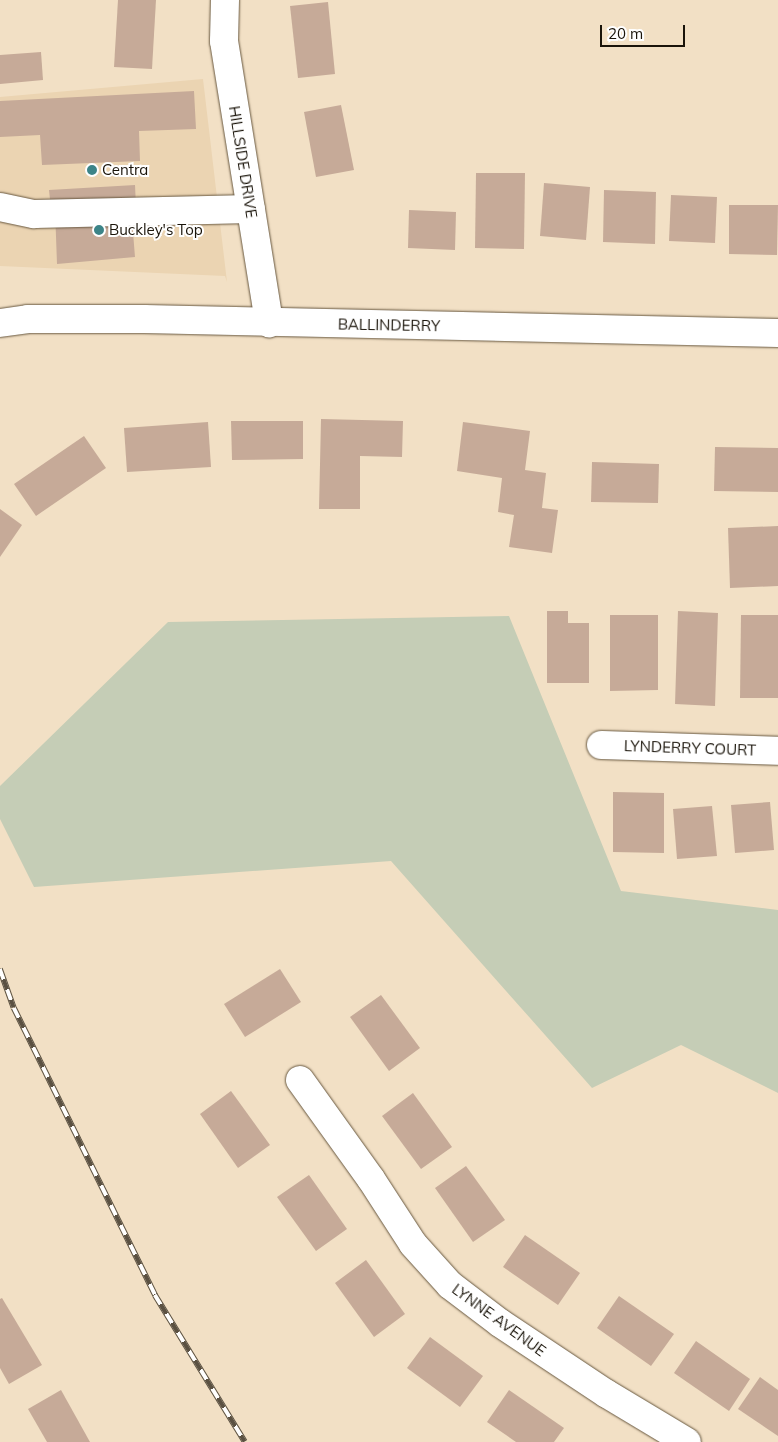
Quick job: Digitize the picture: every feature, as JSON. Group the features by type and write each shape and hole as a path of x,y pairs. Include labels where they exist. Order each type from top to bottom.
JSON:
{"street":[{"name":"HILLSIDE DRIVE","path":"225,0 224,40 269,323"},
{"path":"0,207 34,214 251,208"},
{"name":"BALLINDERRY","path":"0,323 28,319 144,319 778,333"},
{"name":"LYNDERRY COURT","path":"601,745 778,751"},
{"name":"LYNNE AVENUE","path":"300,1080 371,1179 413,1244 450,1285 500,1323 607,1394 687,1442"}],"shaded area":[{"path":"203,79 227,282 225,276 0,266 0,97"}],"green space":[{"path":"509,616 621,891 778,910 778,1093 681,1045 592,1088 391,861 34,887 0,819 0,786 168,622"}],"building":[{"path":"118,0 156,0 152,69 114,67"},
{"path":"328,2 335,74 298,78 290,6"},
{"path":"41,52 43,80 0,84 0,55"},
{"path":"194,91 196,129 139,131 140,161 42,165 40,135 0,137 0,101"},
{"path":"341,105 354,170 316,177 304,112"},
{"path":"476,173 525,173 524,249 475,248"},
{"path":"544,183 590,187 586,240 540,236"},
{"path":"135,185 136,206 131,207 135,257 57,264 55,209 51,209 49,190"},
{"path":"604,190 656,192 655,244 603,242"},
{"path":"671,195 717,197 715,243 669,241"},
{"path":"729,205 778,205 777,255 729,254"},
{"path":"409,210 456,212 455,250 408,248"},
{"path":"321,419 403,421 402,457 360,456 360,509 319,509"},
{"path":"231,421 303,421 303,459 232,460"},
{"path":"208,422 211,467 127,472 124,428"},
{"path":"463,422 530,431 525,470 546,473 542,508 558,510 552,553 509,547 514,515 498,512 502,478 457,471"},
{"path":"84,436 106,468 36,516 14,484"},
{"path":"715,447 778,448 778,492 714,491"},
{"path":"592,462 659,464 658,503 591,502"},
{"path":"0,509 22,525 0,557"},
{"path":"778,526 778,586 730,588 728,528"},
{"path":"547,611 568,611 568,623 589,623 589,683 547,683"},
{"path":"678,611 718,613 715,706 675,704"},
{"path":"610,615 658,615 658,690 610,691"},
{"path":"741,615 778,615 778,698 740,698"},
{"path":"613,792 664,793 664,853 613,852"},
{"path":"770,802 774,850 735,853 731,805"},
{"path":"712,806 717,856 677,859 673,809"},
{"path":"280,969 301,1002 245,1037 224,1004"},
{"path":"381,995 420,1048 389,1071 350,1017"},
{"path":"231,1091 270,1145 238,1168 200,1114"},
{"path":"413,1093 452,1147 421,1169 382,1116"},
{"path":"466,1166 505,1220 473,1242 435,1188"},
{"path":"309,1175 347,1229 316,1251 277,1197"},
{"path":"525,1235 580,1273 558,1305 503,1267"},
{"path":"366,1260 405,1314 374,1337 335,1283"},
{"path":"619,1296 674,1334 651,1366 597,1328"},
{"path":"2,1298 42,1365 9,1384 0,1368 0,1299"},
{"path":"430,1337 483,1376 460,1407 407,1368"},
{"path":"696,1341 750,1379 729,1411 674,1373"},
{"path":"760,1377 778,1390 778,1436 738,1409"},
{"path":"61,1390 90,1442 47,1442 28,1409"},
{"path":"509,1390 564,1428 554,1442 516,1442 487,1422"}],"railway":[{"path":"0,969 14,1008 155,1295 245,1442"}],"place":[{"name":"Centra","path":"92,170"},
{"name":"Buckley's Top","path":"99,230"}]}
